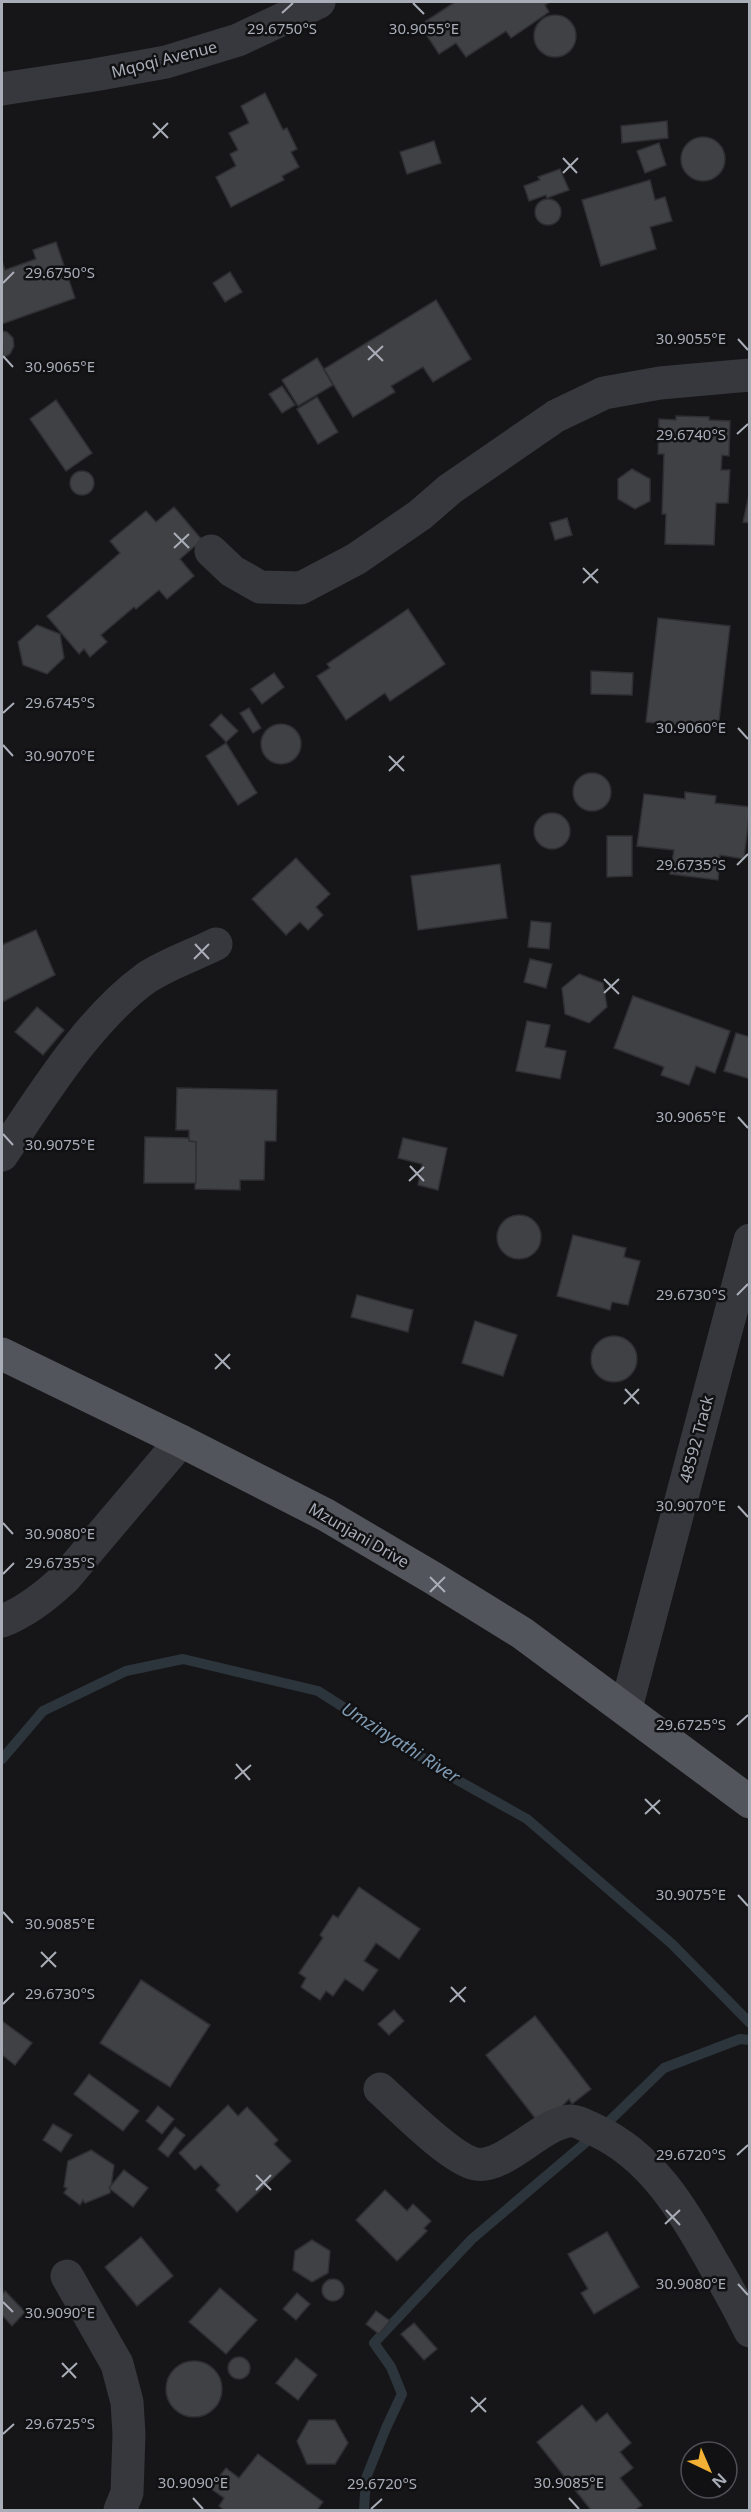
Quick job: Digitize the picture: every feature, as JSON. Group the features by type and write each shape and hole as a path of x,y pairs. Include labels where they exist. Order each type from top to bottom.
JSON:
{"main road":[{"name":"Mzunjani Drive","path":"2,1354 326,1515 433,1578 522,1633 750,1802"}],"street":[{"name":"Mqoqi Avenue","path":"2,89 166,62 238,40 319,2"},
{"path":"211,551 232,571 260,587 302,588 365,553 420,516 450,489 556,416 603,393 660,383 750,375"},
{"path":"2,1155 62,1068 111,1009 147,977 216,944"},
{"name":"48592 Track","path":"626,1708 750,1240"},
{"path":"2,1621 15,1616 45,1597 64,1578 181,1441"},
{"path":"380,2089 443,2146 476,2164 490,2162 510,2154 550,2127 572,2121 609,2137 641,2161 685,2212 750,2331"},
{"path":"66,2276 117,2364 127,2402 129,2434 127,2493 120,2511"}],"building":[{"path":"455,2 550,2 545,5 549,12 511,38 506,31 466,57 456,43 439,54 420,25"},
{"path":"555,15 563,16 570,21 575,28 575,44 570,51 563,56 555,57 547,56 540,51 535,44 534,36 535,28 540,21 547,16"},
{"path":"265,93 283,130 287,128 297,149 291,152 299,167 282,176 284,180 231,207 216,177 236,166 230,154 238,150 229,133 249,123 241,106"},
{"path":"667,121 668,138 622,143 621,126"},
{"path":"703,137 712,138 719,143 724,150 724,168 719,175 712,180 703,181 694,180 687,175 682,168 681,159 682,150 687,143 694,138"},
{"path":"434,141 441,163 407,174 400,152"},
{"path":"659,143 666,165 645,173 637,151"},
{"path":"560,169 569,190 547,198 546,195 529,201 524,186 540,180 538,177"},
{"path":"650,180 655,200 665,197 672,221 650,227 656,249 601,266 582,200"},
{"path":"548,199 557,203 561,212 557,221 548,225 539,221 535,212 539,203"},
{"path":"56,242 75,298 2,324 2,261 5,270 36,259 33,250"},
{"path":"230,272 242,292 225,302 213,283"},
{"path":"436,300 471,359 433,382 423,367 391,386 395,392 353,417 324,369"},
{"path":"2,331 7,332 13,338 14,346 10,354 3,358"},
{"path":"317,358 333,385 298,406 282,380"},
{"path":"282,386 295,405 282,413 269,394"},
{"path":"317,397 338,432 318,444 297,409"},
{"path":"56,400 92,453 66,471 30,419"},
{"path":"676,416 709,417 709,420 730,421 729,456 722,455 721,470 730,470 728,503 716,503 714,545 665,544 666,514 662,514 664,454 658,454 659,419 676,420"},
{"path":"632,469 650,479 650,501 635,509 618,499 618,479"},
{"path":"82,471 91,474 94,483 91,492 82,495 73,492 70,483 73,474"},
{"path":"750,490 750,523 743,522"},
{"path":"174,507 202,540 180,559 194,576 167,599 159,590 136,609 134,607 101,635 107,642 90,657 84,649 79,654 47,616 120,553 110,541 146,511 156,522"},
{"path":"567,518 572,535 555,540 550,523"},
{"path":"408,609 445,664 390,701 385,693 346,720 317,676 330,668 327,664"},
{"path":"658,618 730,626 718,729 646,722"},
{"path":"37,625 60,634 64,658 47,674 23,665 18,642"},
{"path":"591,671 633,673 632,695 591,694"},
{"path":"274,673 284,687 262,704 251,689"},
{"path":"249,708 261,728 253,733 240,713"},
{"path":"221,714 238,731 226,742 210,725"},
{"path":"281,724 295,730 301,744 295,758 281,764 267,758 261,744 267,730"},
{"path":"226,743 257,793 238,805 206,756"},
{"path":"592,773 606,778 611,792 606,806 592,811 578,806 573,792 578,778"},
{"path":"685,792 716,796 715,803 750,807 744,859 720,855 718,880 670,874 674,850 637,846 644,794 685,799"},
{"path":"552,813 565,818 570,831 565,844 552,849 539,844 534,831 539,818"},
{"path":"607,836 632,836 632,876 607,877"},
{"path":"296,858 330,894 316,907 323,915 308,930 300,922 286,935 252,899"},
{"path":"500,864 507,918 418,930 411,876"},
{"path":"531,921 551,923 549,949 528,947"},
{"path":"36,930 55,975 2,1002 2,945"},
{"path":"530,959 552,964 546,988 524,982"},
{"path":"579,974 603,983 607,1007 589,1023 565,1014 562,988"},
{"path":"633,996 730,1031 715,1073 696,1066 689,1085 661,1075 664,1067 614,1048"},
{"path":"37,1007 64,1030 43,1055 15,1032"},
{"path":"527,1021 550,1025 545,1047 566,1051 560,1079 516,1071"},
{"path":"736,1033 750,1037 750,1079 724,1071"},
{"path":"177,1088 277,1090 276,1141 265,1141 264,1180 240,1180 240,1190 195,1189 196,1142 189,1141 189,1130 176,1130"},
{"path":"145,1137 189,1138 189,1141 196,1142 196,1183 144,1183"},
{"path":"403,1138 447,1148 438,1190 418,1185 422,1164 398,1158"},
{"path":"519,1215 528,1216 535,1221 540,1228 540,1246 535,1253 528,1258 519,1259 510,1258 503,1253 498,1246 497,1237 498,1228 503,1221 510,1216"},
{"path":"573,1235 626,1248 624,1257 640,1261 628,1305 612,1302 610,1310 557,1296"},
{"path":"357,1295 413,1310 408,1332 351,1317"},
{"path":"475,1321 517,1335 503,1376 462,1363"},
{"path":"614,1336 630,1343 637,1359 630,1375 614,1382 598,1375 591,1359 598,1343"},
{"path":"359,1887 420,1929 399,1959 376,1943 364,1961 378,1970 363,1991 345,1979 333,1996 326,1991 320,2000 301,1987 306,1978 299,1973 323,1938 320,1935 333,1915 338,1918"},
{"path":"141,1980 210,2025 170,2087 100,2043"},
{"path":"394,2010 404,2021 389,2035 378,2024"},
{"path":"535,2016 591,2089 572,2104 569,2099 542,2127 486,2055"},
{"path":"2,2021 32,2043 15,2065 2,2055"},
{"path":"89,2074 139,2111 123,2131 74,2094"},
{"path":"228,2105 238,2116 247,2107 278,2140 274,2144 291,2161 237,2212 216,2190 220,2185 201,2165 195,2170 179,2153"},
{"path":"158,2106 174,2119 162,2134 146,2121"},
{"path":"53,2124 72,2135 61,2152 43,2140"},
{"path":"175,2127 185,2135 168,2157 158,2149"},
{"path":"91,2150 114,2165 110,2193 85,2203 83,2200 80,2205 64,2193 67,2188 64,2187 68,2161"},
{"path":"124,2170 148,2188 133,2207 109,2188"},
{"path":"385,2190 407,2211 413,2204 431,2221 424,2228 427,2231 397,2261 356,2220"},
{"path":"607,2232 639,2287 594,2314 581,2293 588,2289 568,2254"},
{"path":"141,2237 173,2276 137,2306 105,2267"},
{"path":"312,2240 330,2251 328,2273 312,2282 293,2270 295,2251"},
{"path":"333,2279 341,2282 344,2290 341,2298 333,2301 325,2298 322,2290 325,2282"},
{"path":"220,2288 257,2320 226,2354 189,2322"},
{"path":"5,2291 25,2312 12,2326 2,2315 2,2295"},
{"path":"297,2293 310,2304 296,2320 283,2309"},
{"path":"376,2311 390,2321 379,2334 366,2324"},
{"path":"414,2323 437,2349 424,2360 401,2334"},
{"path":"239,2357 247,2360 250,2368 247,2376 239,2379 231,2376 228,2368 231,2360"},
{"path":"296,2358 317,2375 298,2400 276,2383"},
{"path":"188,2361 200,2361 210,2365 218,2373 222,2389 218,2405 210,2413 200,2417 188,2417 178,2413 170,2405 166,2395 166,2383 170,2373 178,2365"},
{"path":"582,2405 596,2422 607,2413 631,2443 620,2452 633,2468 620,2478 642,2505 635,2510 591,2510 537,2442"},
{"path":"309,2420 335,2420 348,2443 335,2464 307,2464 297,2441"},
{"path":"258,2454 323,2502 317,2510 224,2510 219,2506 224,2498 210,2488 226,2468 239,2478"}],"waterway":[{"name":"Umzinyathi River","path":"2,1759 43,1711 126,1671 183,1659 318,1691 459,1781 527,1819 672,1944 750,2023"},
{"path":"364,2510 366,2478 402,2394 391,2367 374,2343 472,2239 598,2132 664,2068 740,2039 750,2040"}]}
